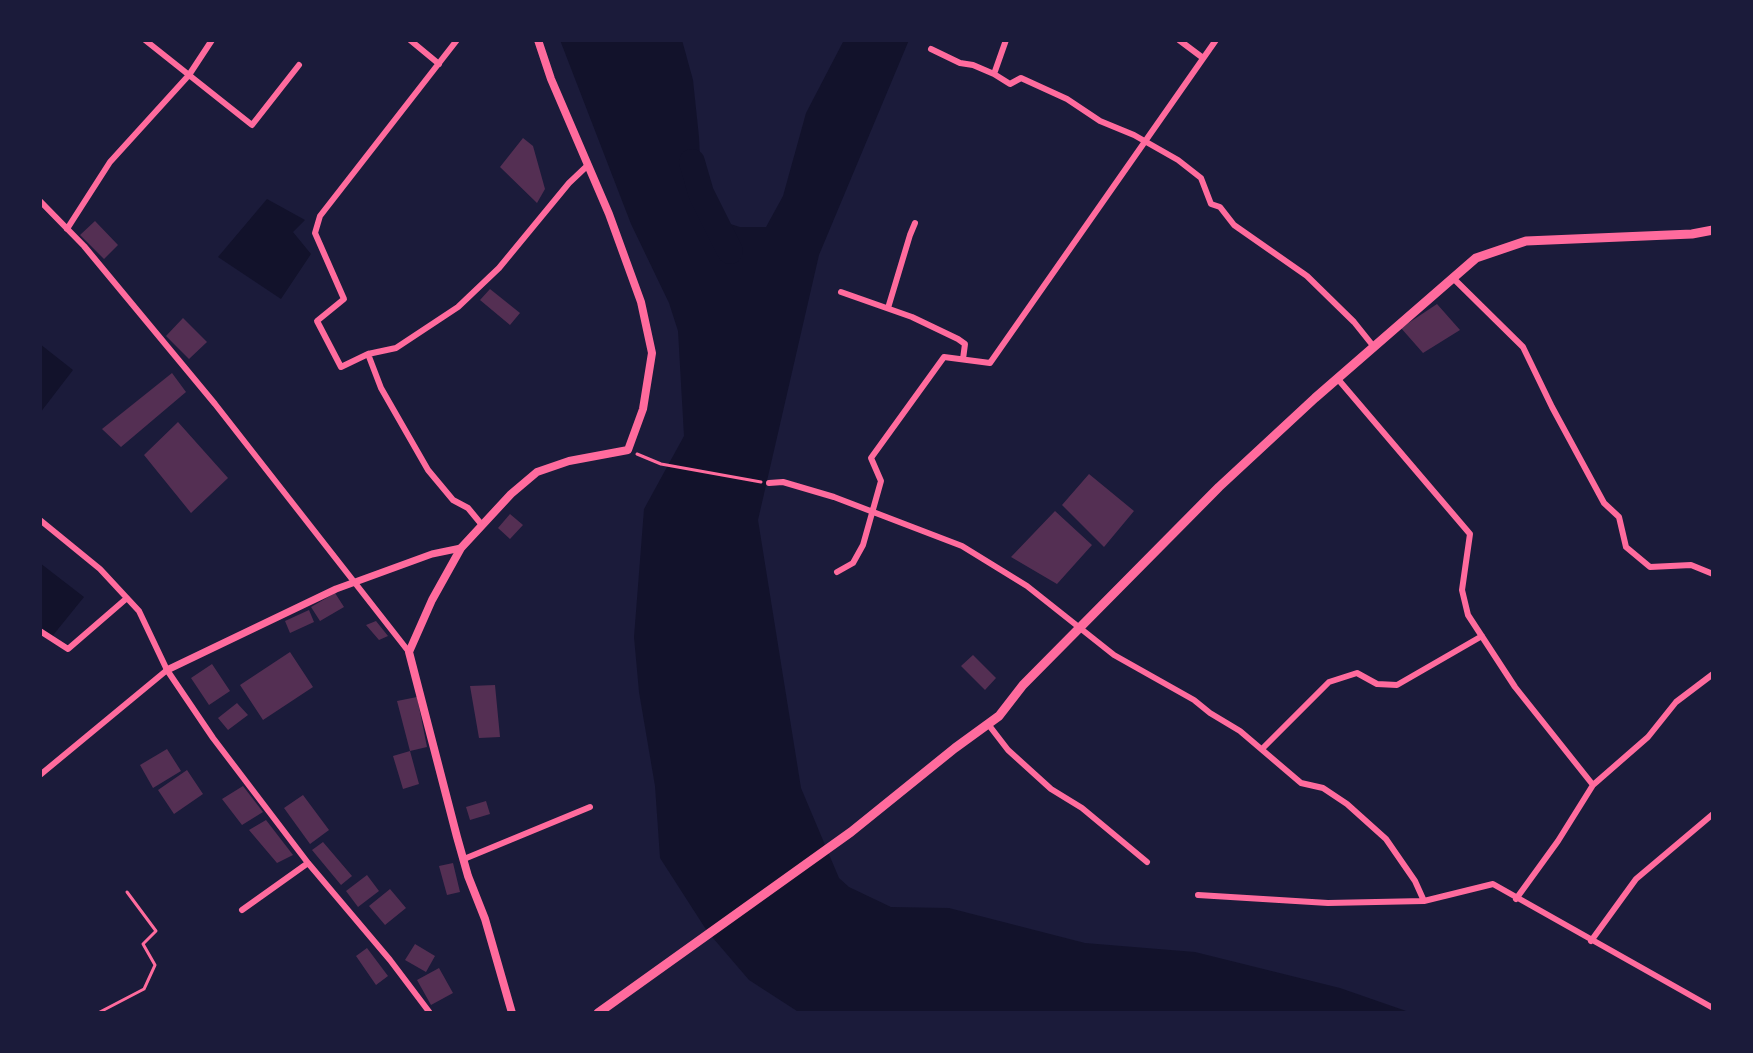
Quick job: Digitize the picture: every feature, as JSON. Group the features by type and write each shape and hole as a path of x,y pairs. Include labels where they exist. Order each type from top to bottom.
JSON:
{"main road":[{"path":"512,1013 464,859 409,652 432,600 461,548 511,494 537,472 569,461 628,450 643,409 652,353 641,302 609,214 551,79 538,40"},
{"path":"598,1013 851,832 999,716 1023,685 1219,487 1337,378 1476,258 1526,241 1692,234 1713,230"}],"street":[{"path":"145,40 252,125 299,65"},
{"path":"67,229 110,162 189,75 212,40"},
{"path":"410,40 439,64"},
{"path":"457,40 320,216 315,233 344,299 317,321 341,367 368,354 396,348 458,307 499,268 569,183 588,165"},
{"path":"994,74 1006,40"},
{"path":"1179,40 1203,58"},
{"path":"837,572 853,563 863,545 881,481 871,458 944,357 990,363 1216,40"},
{"path":"931,49 994,74 1010,84 1021,78 1067,99 1120,131 1178,160 1201,178 1211,204 1220,207 1234,225 1307,276 1374,347"},
{"path":"40,201 215,404 409,652"},
{"path":"888,308 915,223"},
{"path":"1453,278 1523,347 1604,503 1619,517 1626,547 1650,567 1691,565 1713,574"},
{"path":"841,292 888,308 958,339 965,344 963,359"},
{"path":"368,354 381,388 428,470 453,500 468,508 482,525"},
{"path":"1337,378 1470,534 1462,590 1468,615 1515,687 1593,785"},
{"path":"769,483 783,482 862,506 872,513 962,546 1027,586 1114,655 1194,700 1262,749 1301,783 1323,788 1363,818 1386,839 1415,881 1424,901"},
{"path":"40,520 100,569 139,611 167,670 213,738 308,863 390,960 430,1013"},
{"path":"40,775 167,670 298,610 336,589 432,554 461,548"},
{"path":"40,631 68,649 127,598"},
{"path":"1262,749 1329,682 1357,673 1377,684 1397,685 1482,636"},
{"path":"1516,899 1593,785 1648,737 1676,702 1713,674"},
{"path":"988,724 1008,750 1051,789 1082,808 1147,862"},
{"path":"464,859 590,807"},
{"path":"1591,941 1636,879 1713,814"},
{"path":"242,910 308,863"},
{"path":"1198,895 1328,903 1424,901 1493,884 1713,1008"}],"lane":[{"path":"98,1013 144,989 155,965 143,944 156,931 127,892"}],"path":[{"path":"628,450 661,464 769,483"}],"shaded area":[{"path":"560,40 682,40 693,80 702,199 708,217 740,227 766,227 783,196 806,113 844,40 909,40 819,255 758,520 801,788 839,878 849,887 891,907 949,908 1085,943 1195,952 1340,988 1412,1013 800,1013 749,980 707,931 660,858 655,786 639,692 634,637 644,509 684,436 678,331 669,303 631,224"},
{"path":"267,199 305,220 293,232 311,254 281,299 218,257"},
{"path":"40,344 73,370 40,413"},
{"path":"40,563 84,597 50,639 40,632"}],"building":[{"path":"523,138 533,146 545,189 537,203 500,167"},
{"path":"95,221 118,245 104,259 80,235"},
{"path":"490,289 520,313 510,325 480,300"},
{"path":"1437,304 1460,330 1423,353 1401,328"},
{"path":"183,318 207,342 189,359 166,336"},
{"path":"172,373 186,392 121,447 102,429"},
{"path":"178,422 228,478 191,513 144,455"},
{"path":"1089,474 1134,511 1104,547 1062,505"},
{"path":"1055,511 1092,545 1057,584 1011,557"},
{"path":"510,514 523,525 510,539 498,528"},
{"path":"335,593 344,607 320,621 311,607"},
{"path":"309,610 314,622 290,633 285,621"},
{"path":"376,621 388,636 379,640 366,625"},
{"path":"290,652 313,687 263,720 240,685"},
{"path":"973,655 996,678 985,690 961,666"},
{"path":"212,664 230,691 209,705 191,678"},
{"path":"495,685 500,737 479,738 470,686"},
{"path":"417,697 427,747 410,751 397,701"},
{"path":"237,703 248,715 228,730 218,718"},
{"path":"167,749 181,771 153,788 140,765"},
{"path":"410,751 419,784 403,789 393,756"},
{"path":"187,770 203,794 174,814 158,790"},
{"path":"243,786 263,812 242,825 222,799"},
{"path":"303,795 329,830 310,844 284,808"},
{"path":"486,801 490,814 470,820 466,807"},
{"path":"266,820 293,855 277,863 249,830"},
{"path":"323,842 352,876 341,885 312,850"},
{"path":"453,863 460,892 447,895 439,866"},
{"path":"367,875 379,891 358,907 346,891"},
{"path":"390,889 406,908 385,925 369,906"},
{"path":"415,944 435,956 426,972 405,960"},
{"path":"367,948 388,976 376,985 356,956"},
{"path":"439,968 453,993 431,1005 417,980"}],"waterway":[{"path":"692,162 701,193 730,251"}]}
